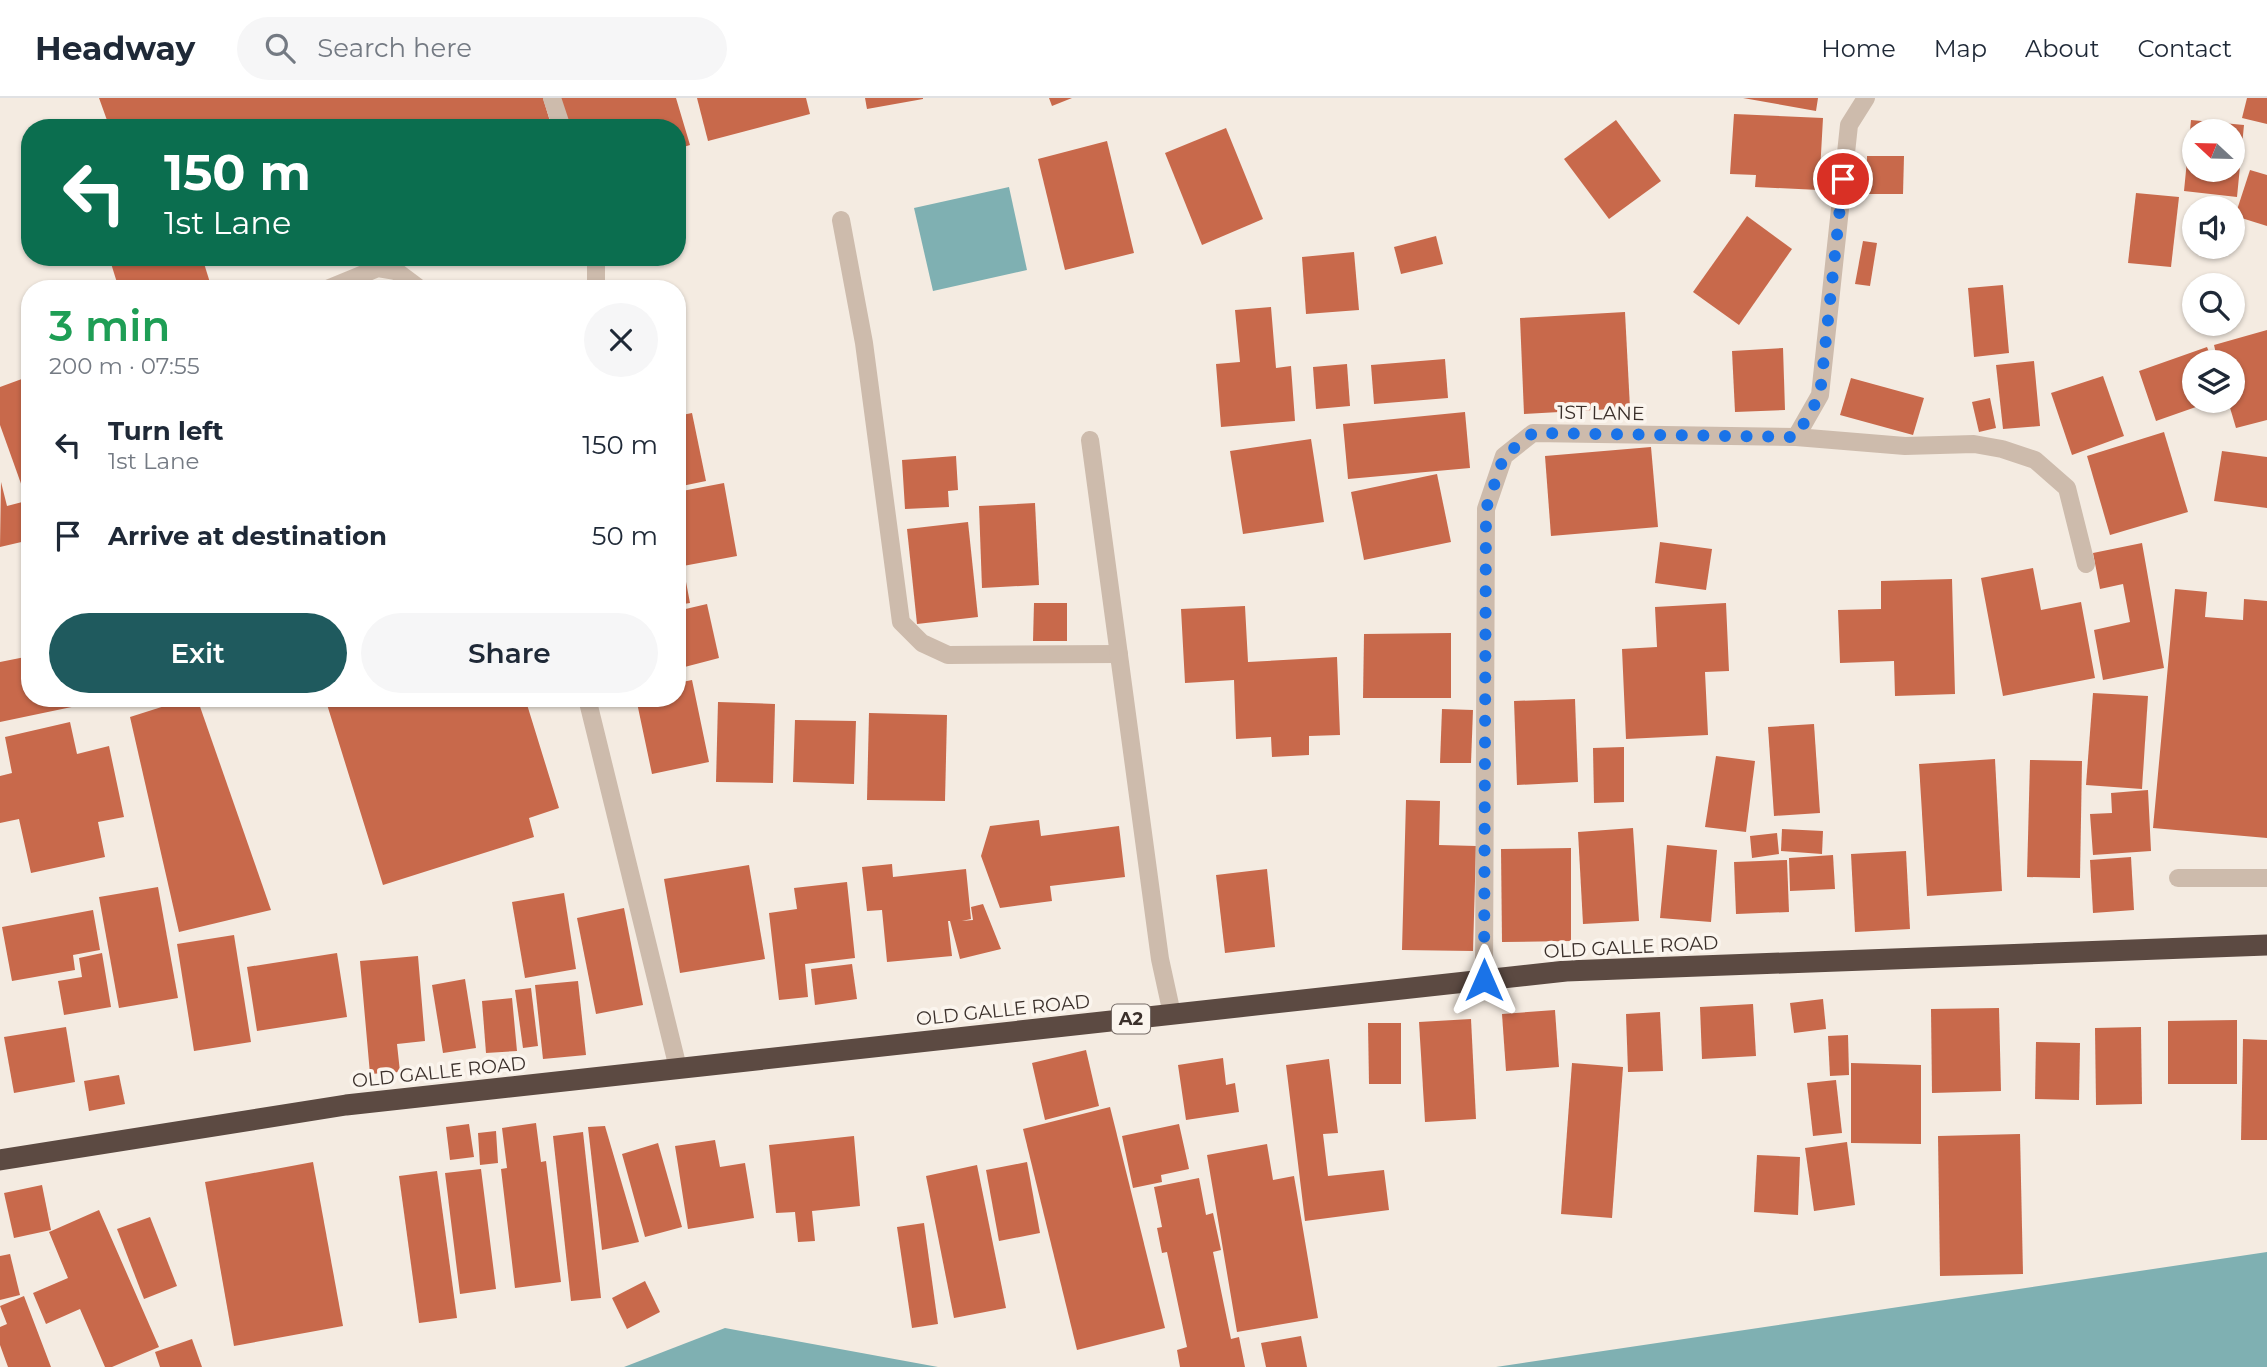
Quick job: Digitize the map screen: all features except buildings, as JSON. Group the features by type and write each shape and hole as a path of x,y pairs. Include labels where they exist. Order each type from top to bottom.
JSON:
{"highway":[{"name":"OLD GALLE ROAD","path":"0,1160 346,1105 1566,971 2267,946"}],"street":[{"path":"552,98 559,119"},
{"path":"1796,437 1820,395 1849,125 1866,98"},
{"path":"841,220 864,344 901,622 922,643 948,655 1119,654"},
{"path":"349,280 379,268 396,271 408,280"},
{"name":"1ST LANE","path":"1484,980 1486,509 1504,456 1533,433 1796,437 1905,446 1974,444 2002,449 2035,460 2067,488 2086,564"},
{"path":"1090,440 1160,959 1172,1014"},
{"path":"589,707 678,1068"},
{"path":"2178,878 2267,878"}],"water":[{"path":"1009,187 1027,270 933,291 914,208"},
{"path":"2267,1252 2267,1367 1496,1367"},
{"path":"725,1328 938,1367 624,1367"}],"route":[{"path":"1484,980 1486,509 1504,456 1533,433 1796,437 1820,395 1843,179"}]}
